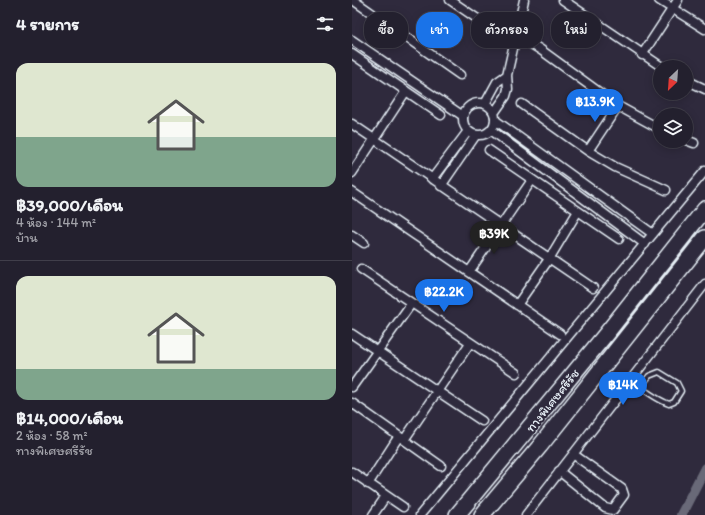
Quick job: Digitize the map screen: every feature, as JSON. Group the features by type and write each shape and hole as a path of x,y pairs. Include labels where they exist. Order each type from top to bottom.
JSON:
{"highway":[{"name":"ทางพิเศษศรีรัช","path":"457,515 606,334 705,208"},
{"name":"ทางพิเศษศรีรัช","path":"482,515 545,440 705,238"}],"street":[{"path":"353,0 460,75"},
{"path":"450,0 471,14"},
{"path":"521,12 524,0"},
{"path":"562,0 653,62"},
{"path":"659,0 705,29"},
{"path":"642,55 678,0"},
{"path":"352,40 463,116"},
{"path":"485,104 474,104 469,107 463,116 464,127 476,135 487,134 491,130 494,116 506,96 508,89 507,75 513,48"},
{"path":"538,48 618,106 653,125"},
{"path":"352,54 441,115"},
{"path":"485,104 497,82 507,75"},
{"path":"693,83 705,89"},
{"path":"352,173 406,91"},
{"path":"485,104 494,116 654,234"},
{"path":"522,104 588,151 615,166 666,190"},
{"path":"588,151 618,106"},
{"path":"352,124 593,288"},
{"path":"491,130 645,244"},
{"path":"432,179 468,131"},
{"path":"441,186 476,135"},
{"path":"489,150 619,239"},
{"path":"420,515 705,171"},
{"path":"469,272 502,226 532,180"},
{"path":"352,192 560,334"},
{"path":"516,305 549,259 578,211"},
{"path":"352,235 364,243"},
{"path":"361,269 411,304 516,373"},
{"path":"526,515 705,284"},
{"path":"352,387 411,304"},
{"path":"352,334 482,421"},
{"path":"368,484 401,438 438,391 470,343"},
{"path":"352,403 441,466"},
{"path":"559,471 605,508 612,510 624,495 622,489 573,454"},
{"path":"352,472 403,507"},
{"path":"373,515 386,496"}],"lane":[{"path":"630,380 657,399 669,404 674,402 681,391 678,383 659,372 649,376 641,387"}],"waterway":[{"path":"681,515 705,468"}]}
